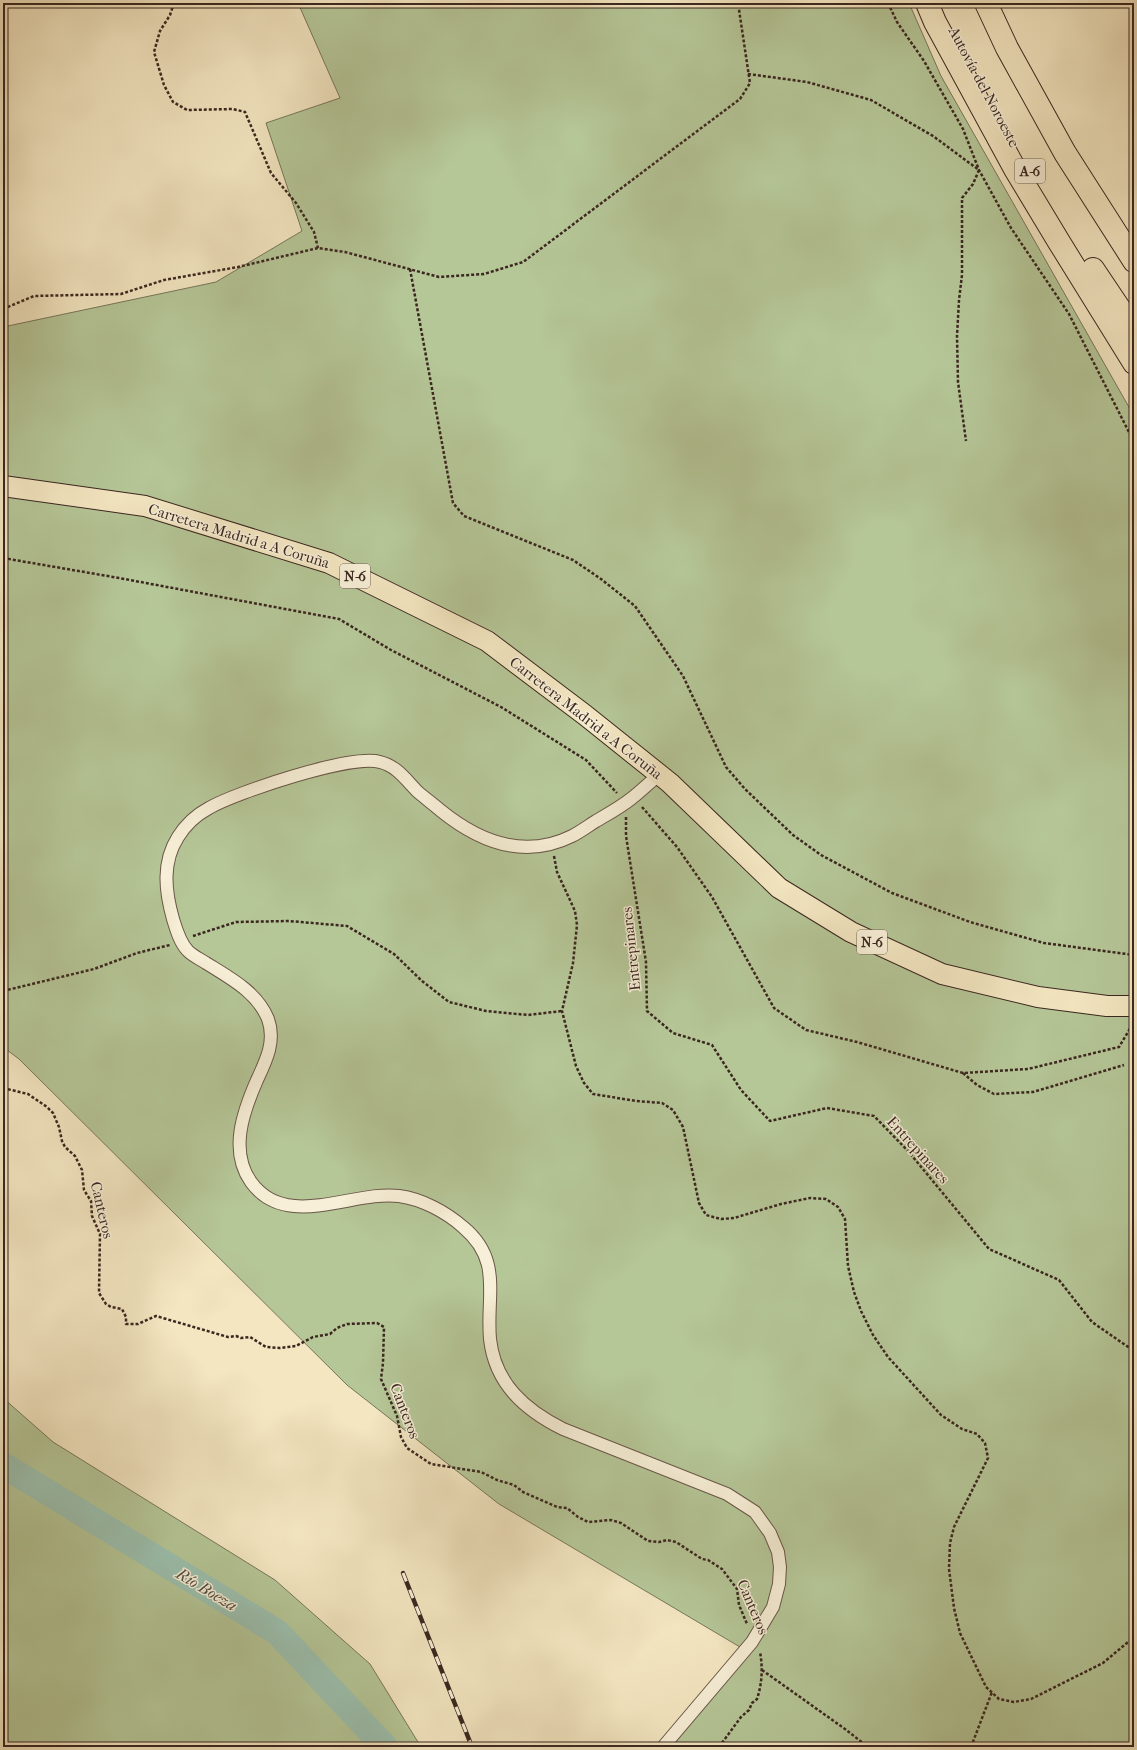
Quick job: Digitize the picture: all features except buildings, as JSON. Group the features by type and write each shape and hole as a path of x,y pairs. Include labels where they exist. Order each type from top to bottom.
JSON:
{"highway":[{"path":"927,3 938,29 1015,169 1134,363"},
{"name":"Autovía del Noroeste","path":"940,3 972,70 1025,163 1134,330"},
{"name":"A-6","path":"986,3 1007,48 1065,153 1134,261"},
{"name":"Carretera Madrid a A Coruña","path":"3,486 145,506 329,563 487,641 585,715 659,774 779,888 851,932 942,974 1038,997 1107,1006 1134,1006"}],"street":[{"path":"659,774 630,800 571,837 551,844 536,846 513,846 486,840 454,822 418,791 400,772 380,762 357,760 316,770 240,793 210,807 194,818 179,835 170,852 165,875 167,900 176,930 188,951 247,990 262,1007 269,1022 272,1034 271,1044 266,1060 245,1109 238,1145 243,1166 250,1181 261,1193 276,1202 298,1206 320,1205 373,1196 398,1196 420,1201 443,1213 464,1227 478,1242 488,1262 491,1282 490,1341 493,1355 509,1390 523,1405 540,1418 727,1494 755,1512 770,1533 778,1552 780,1567 779,1584 773,1607 755,1636 663,1747"}],"path":[{"path":"174,3 170,15 160,31 154,52 164,85 173,102 187,110 233,109 245,112 271,173 296,203 314,232 318,248"},
{"path":"3,308 34,296 121,294 164,280 238,267 318,248 345,252 439,277 484,274 523,262 740,99 750,83 738,3"},
{"path":"888,3 897,22 924,61 963,130 979,170 1010,228 1069,314 1134,442"},
{"path":"748,74 807,82 871,100 933,136 979,170"},
{"path":"966,440 958,382 959,300 962,275 962,198 973,184 979,170"},
{"path":"410,269 453,503 464,516 572,560 601,579 635,606 683,676 726,767 745,789 794,836 822,855 892,893 970,922 1044,943 1134,955"},
{"path":"3,558 119,578 339,620 392,650 501,707 586,760 630,800 677,847 712,897 774,1008 806,1030 857,1042 962,1072 1028,1069 1120,1047 1134,1022"},
{"name":"Entrepinares","path":"630,800 626,836 646,962 647,1011 673,1033 712,1044 741,1090 770,1122 827,1108 874,1116 908,1151 989,1250 1059,1280 1092,1322 1134,1351"},
{"path":"551,844 557,872 575,911 578,925 573,963 562,1011 576,1066 584,1083 593,1094 636,1101 662,1103 673,1110 684,1128 699,1203 706,1215 721,1218 734,1218 781,1204 810,1198 826,1199 838,1207 845,1219 848,1266 854,1292 861,1311 873,1335 888,1357 941,1415 962,1429 977,1434 985,1443 988,1458 954,1527 950,1543 949,1569 954,1608 960,1633 986,1687 999,1699 1014,1702 1031,1699 1103,1663 1134,1638"},
{"path":"3,992 94,969 137,953 168,946 181,940 236,922 289,921 347,926 394,954 422,981 449,1002 486,1011 528,1015 562,1011"},
{"path":"962,1072 977,1085 994,1094 1033,1092 1124,1065"},
{"name":"Canteros","path":"3,1088 28,1094 53,1113 59,1126 62,1141 65,1147 75,1156 82,1170 84,1190 91,1202 92,1216 100,1234 99,1293 106,1304 122,1310 126,1317 126,1324 138,1324 156,1316 228,1338 236,1336 241,1338 250,1337 266,1346 280,1348 296,1346 313,1337 330,1334 337,1328 347,1324 377,1323 384,1327 381,1379 397,1416 401,1437 407,1448 431,1464 481,1472 497,1480 514,1485 523,1492 558,1507 567,1508 578,1517 588,1522 611,1520 621,1522 648,1541 659,1542 667,1540 676,1542 702,1559 708,1560 722,1569 737,1589 739,1605 749,1628 755,1636 760,1654 762,1670 757,1699 752,1703 749,1710 741,1717 719,1747"},
{"path":"762,1670 868,1747"},
{"path":"972,1747 992,1692"}],"green space":[{"path":"298,3 909,3 941,76 1134,416 1134,1747 669,1747 745,1650 499,1504 347,1385 19,1059 3,1047 3,327 216,282 302,231 266,123 340,98"},
{"path":"3,1398 53,1442 275,1580 370,1664 421,1747 3,1747"}],"waterway":[{"name":"Río Boeza","path":"3,1465 277,1632 385,1747"}],"railway":[{"path":"403,1573 472,1747"}]}
